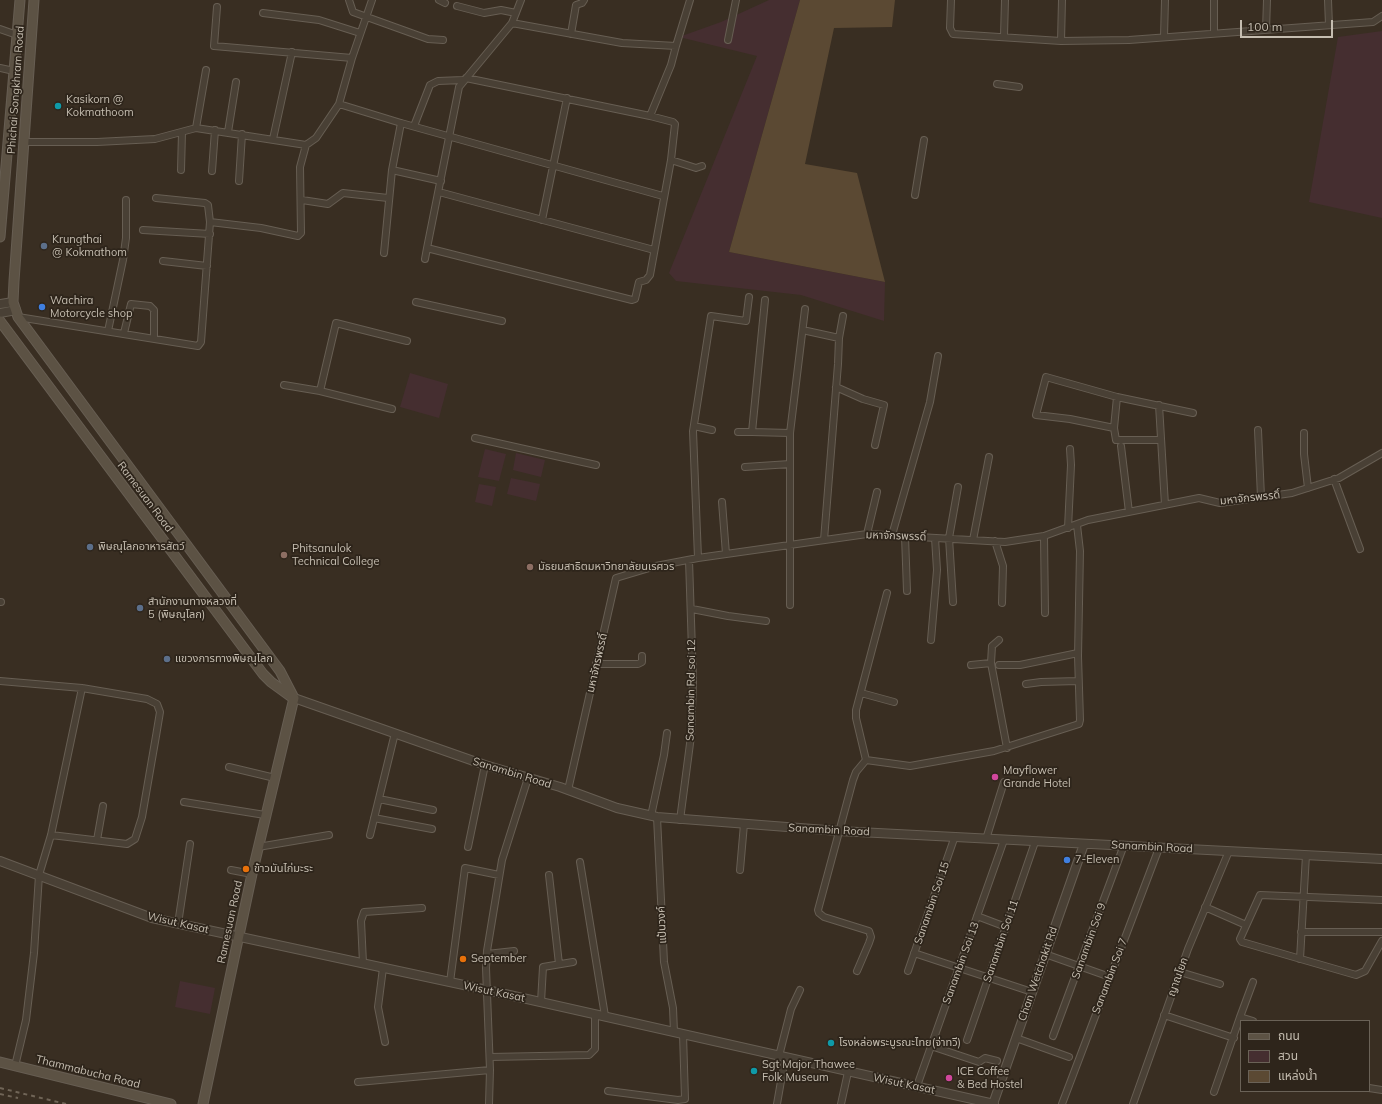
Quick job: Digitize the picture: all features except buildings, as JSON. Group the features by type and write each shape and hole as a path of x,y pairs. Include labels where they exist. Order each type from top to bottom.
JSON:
{"main road":[{"name":"Phichai Songkhram Road","path":"0,237 4,146 14,71 20,0"},
{"name":"Phichai Songkhram Road","path":"16,310 24,142 34,0"},
{"name":"Ramesuan Road","path":"16,310 52,362 217,584 280,672 294,698 265,815 203,1104"},
{"name":"Ramesuan Road","path":"0,321 37,374 270,682 294,698"},
{"path":"37,374 52,362"},
{"path":"204,595 217,584"},
{"name":"Thammabucha Road","path":"0,1062 171,1104"}],"street":[{"path":"348,0 353,12 428,39 443,40"},
{"path":"210,222 261,228 298,236 301,233 302,200 300,167 306,145 316,138 339,104 352,58 372,0"},
{"path":"425,259 459,86 512,23 521,0"},
{"path":"571,34 577,4 582,3 584,0"},
{"path":"650,116 671,66 690,0"},
{"path":"728,40 736,0"},
{"path":"951,0 950,28 953,34 1004,36 1061,41 1129,40 1373,22 1382,16"},
{"path":"1004,36 1005,0"},
{"path":"1061,41 1062,0"},
{"path":"1164,37 1165,0"},
{"path":"1214,0 1214,33"},
{"path":"1266,30 1267,0"},
{"path":"1328,0 1329,25"},
{"path":"457,6 484,13 501,10 516,13"},
{"path":"217,7 214,46 352,58"},
{"path":"264,13 319,20 360,33"},
{"path":"512,23 622,43 676,46"},
{"path":"0,29 17,35"},
{"path":"273,139 292,52"},
{"path":"0,68 14,71"},
{"path":"196,128 206,70"},
{"path":"414,126 430,85 438,81 465,79 568,98 650,116 676,124 671,160 663,196 649,278 639,282 635,298 632,300 426,248"},
{"path":"228,132 236,82"},
{"path":"997,84 1019,87"},
{"path":"542,220 568,98"},
{"path":"339,104 401,123 663,196"},
{"path":"384,253 388,198 401,123"},
{"path":"24,142 97,142 155,139 196,128 306,145"},
{"path":"212,171 215,130"},
{"path":"181,170 182,132"},
{"path":"239,181 242,134"},
{"path":"915,195 924,140"},
{"path":"671,160 696,168 702,166"},
{"path":"392,170 441,180"},
{"path":"439,192 654,250"},
{"path":"302,200 328,204 343,193 388,198"},
{"path":"0,304 16,310 108,331 198,346 201,342 210,234 208,205 205,203 156,198"},
{"path":"108,331 123,260 126,238 126,200"},
{"path":"143,230 210,234"},
{"path":"163,261 207,266"},
{"path":"698,558 694,426 711,316 746,321 749,297"},
{"path":"752,432 765,300"},
{"path":"416,302 502,321"},
{"path":"124,334 131,304 150,306 154,310 154,338"},
{"path":"790,605 790,433 805,309"},
{"path":"0,313 16,310"},
{"path":"824,540 836,387 838,338 843,316"},
{"path":"320,391 336,323 407,340"},
{"path":"807,331 838,338"},
{"path":"892,535 929,410 938,356"},
{"path":"1114,428 1070,419 1036,415 1046,376 1117,397 1193,413"},
{"path":"284,385 320,391 392,409"},
{"path":"836,387 863,399 884,405 875,445"},
{"path":"1117,397 1114,428 1116,440 1160,440"},
{"path":"1159,405 1165,505"},
{"path":"694,426 712,430"},
{"path":"1258,430 1261,497"},
{"path":"738,432 790,433"},
{"path":"1304,432 1304,454 1308,488"},
{"path":"475,438 596,465"},
{"path":"1121,446 1129,512"},
{"path":"1068,528 1071,465 1070,449"},
{"name":"มหาจักรพรรดิ์","path":"568,790 616,578 656,566 698,558 791,546 866,534 1005,542 1044,536 1088,520 1199,498 1220,503 1292,493 1334,479 1382,453"},
{"path":"973,540 989,457"},
{"path":"745,467 790,464"},
{"path":"1334,479 1360,549"},
{"path":"953,602 949,538 958,487"},
{"path":"866,534 877,492"},
{"path":"722,502 726,554"},
{"path":"866,760 910,766 1007,748 1079,724 1078,653 1080,551 1077,525"},
{"path":"905,536 907,591"},
{"path":"1044,536 1045,613"},
{"path":"931,640 936,570 935,538"},
{"path":"995,541 1003,566 1002,603"},
{"name":"Sanambin Rd soi 12","path":"680,820 691,729 693,681 692,609 689,560"},
{"path":"866,760 856,718 856,710 862,693 887,593"},
{"path":"692,609 728,616 766,620"},
{"path":"999,640 992,646 991,663 1007,748"},
{"path":"999,665 1020,665 1078,653"},
{"path":"596,664 638,664 642,662 642,656"},
{"path":"971,665 991,663"},
{"path":"0,681 82,688 147,699 157,704 160,712 142,817 135,839 126,844 51,835"},
{"path":"1026,684 1078,681"},
{"path":"15,1066 26,1020 34,953 39,876 51,835 82,688"},
{"path":"862,693 894,702"},
{"name":"Sanambin Road","path":"294,698 485,765 568,790 617,808 680,820 1035,842 1382,859"},
{"path":"370,835 394,733"},
{"name":"แป้นวงค์","path":"667,733 654,816 664,962 673,1008 674,1032"},
{"path":"857,971 871,937 869,931 824,917 819,913 819,903 853,780 856,772 866,760"},
{"path":"468,847 485,765"},
{"path":"229,767 275,778"},
{"path":"489,1104 490,1057 487,954 505,846 528,778"},
{"path":"986,839 1004,782"},
{"path":"379,799 433,810"},
{"path":"184,802 265,815"},
{"path":"98,840 103,806"},
{"path":"374,818 432,829"},
{"path":"740,870 744,824"},
{"path":"258,847 329,835"},
{"name":"Sanambin Soi 15","path":"908,971 955,836"},
{"name":"Sanambin Soi 13","path":"917,1086 1004,840"},
{"name":"Sanambin Soi 11","path":"967,1040 1035,842"},
{"path":"178,924 190,844"},
{"name":"Chan Wetchakit Rd","path":"993,1104 1084,844"},
{"name":"Sanambin Soi 9","path":"1053,1036 1124,846"},
{"name":"Sanambin Soi 7","path":"1062,1104 1158,848"},
{"name":"ญาณโยก","path":"1133,1104 1180,972 1205,907 1229,851"},
{"path":"1300,959 1306,855"},
{"name":"Wisut Kasat","path":"0,861 152,918 542,1002 993,1104"},
{"path":"580,862 605,1016"},
{"path":"450,982 465,868 499,875"},
{"path":"231,870 252,874"},
{"path":"549,875 559,964"},
{"path":"1382,900 1260,894 1240,939 1242,942 1356,975 1365,971 1382,941"},
{"path":"1205,907 1246,925"},
{"path":"363,963 361,921 364,912 422,908"},
{"path":"977,916 1006,927"},
{"path":"1302,932 1382,932"},
{"path":"487,954 514,951"},
{"path":"914,954 1032,992"},
{"path":"1045,954 1110,977"},
{"path":"542,1002 543,967 573,962"},
{"path":"383,968 378,1007 385,1042"},
{"path":"1180,972 1220,984"},
{"path":"1214,1092 1253,982"},
{"path":"777,1104 788,1019 800,990"},
{"path":"490,1057 589,1054 595,1049 595,1014"},
{"path":"1164,1015 1234,1038"},
{"path":"1240,1017 1250,1020"},
{"path":"608,1091 678,1100 685,1099 683,1034"},
{"path":"1016,1038 1069,1057"},
{"path":"931,1046 979,1062 985,1058 996,1061"},
{"path":"358,1082 490,1070"},
{"path":"841,1104 848,1072"},
{"path":"1370,1088 1382,1090"}],"green space":[{"path":"769,0 800,0 729,252 885,282 884,321 801,295 676,281 669,273 757,56 679,37 721,22"},
{"path":"1382,31 1382,218 1309,202 1338,37"},
{"path":"410,373 448,384 439,418 400,407"},
{"path":"485,449 506,454 499,481 478,477"},
{"path":"516,453 545,460 541,477 513,470"},
{"path":"511,478 540,484 536,501 507,494"},
{"path":"479,484 496,487 492,506 475,502"},
{"path":"180,981 215,988 210,1014 175,1007"}],"water":[{"path":"800,0 895,0 892,27 834,28 805,164 857,173 885,282 729,252"}],"railway":[{"path":"0,1088 66,1104"},
{"path":"0,1094 18,1098"}],"place":[{"name":"Kasikorn @ Kokmathoom","path":"58,106"},
{"name":"Krungthai @ Kokmathom","path":"44,246"},
{"name":"Wachira Motorcycle shop","path":"42,307"},
{"name":"พิษณุโลกอาหารสัตว์","path":"90,547"},
{"name":"Phitsanulok Technical College","path":"284,555"},
{"name":"มัธยมสาธิตมหาวิทยาลัยนเรศวร","path":"530,567"},
{"name":"สำนักงานทางหลวงที่ 5 (พิษณุโลก)","path":"140,608"},
{"name":"แขวงการทางพิษณุโลก","path":"167,659"},
{"name":"Mayflower Grande Hotel","path":"995,777"},
{"name":"7-Eleven","path":"1067,860"},
{"name":"ข้าวมันไก่มะระ","path":"246,869"},
{"name":"September","path":"463,959"},
{"name":"โรงหล่อพระบูรณะไทย(จ่าทวี)","path":"831,1043"},
{"name":"Sgt Major Thawee Folk Museum","path":"754,1071"},
{"name":"ICE Coffee & Bed Hostel","path":"949,1078"}]}
